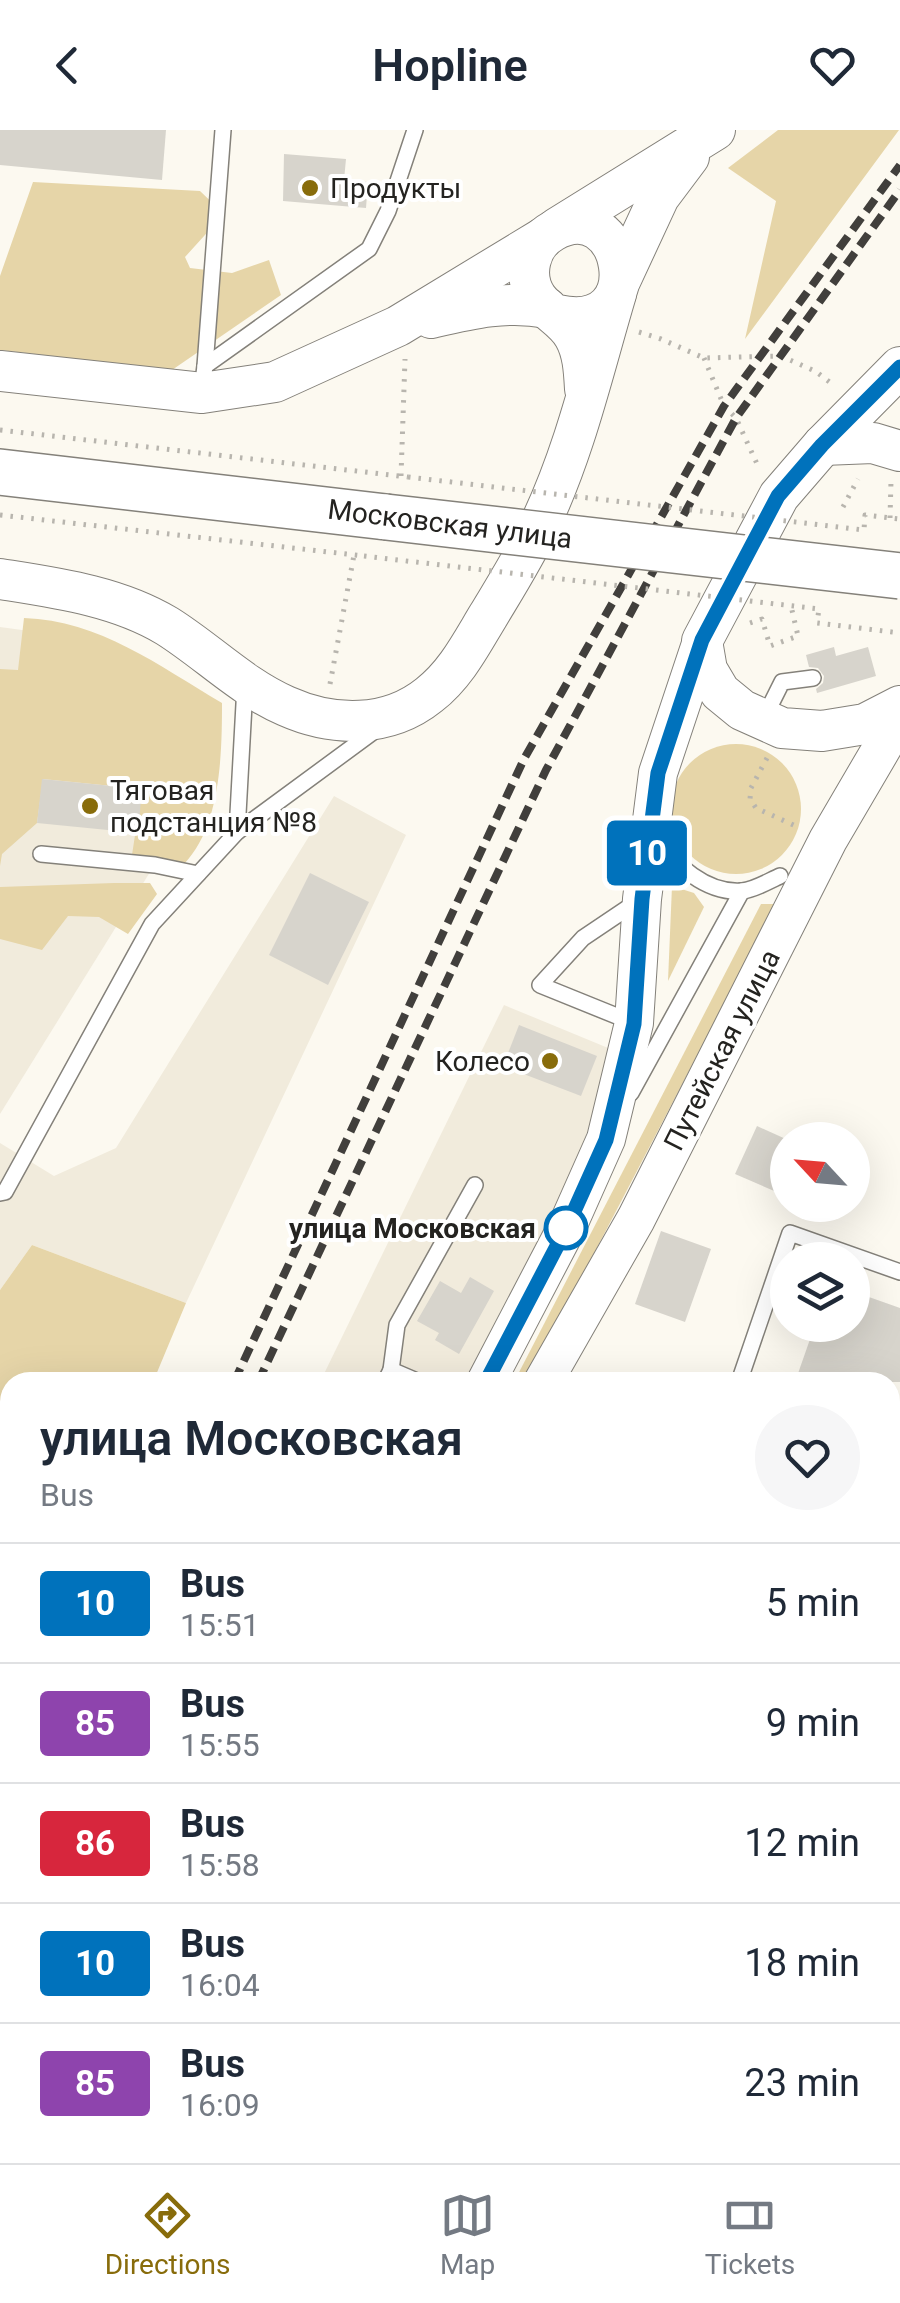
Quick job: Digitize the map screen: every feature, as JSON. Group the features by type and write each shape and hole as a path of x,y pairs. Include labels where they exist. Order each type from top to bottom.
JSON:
{"main road":[{"path":"401,335 548,234 712,133"},
{"path":"0,579 118,604 165,625 284,706 321,719 356,722 396,714 429,695 458,665 540,524 586,402 618,288 659,197 712,133"},
{"path":"0,371 275,382 476,307 520,303 553,311 585,317 597,312 618,288 619,256 603,234 579,225 548,234 534,248 528,274 538,299 553,311 576,338 584,362 586,402"},
{"path":"900,367 822,445 778,496 702,640 706,670 720,692 763,721 782,728 822,731 865,724 900,706"},
{"path":"822,445 873,443 900,451"},
{"name":"Московская улица","path":"0,472 398,490 900,576"}],"street":[{"path":"491,1372 566,1229 606,1140 634,1024 642,899 658,773 702,640"},
{"name":"Путейская улица","path":"549,1372 636,1219 828,840 900,717"}],"lane":[{"path":"203,380 223,130"},
{"path":"203,380 370,250 388,212 415,130"},
{"path":"763,721 782,682 813,678"},
{"path":"237,832 246,682"},
{"path":"0,1194 5,1192 152,924 237,832 396,714"},
{"path":"650,835 704,884 742,891 780,876"},
{"path":"41,854 155,865 198,874"},
{"path":"606,1140 742,891"},
{"path":"634,1024 540,984 583,938 642,899"},
{"path":"389,1372 397,1325 474,1184"},
{"path":"742,1372 790,1234 900,1272"}],"path":[{"path":"636,332 662,338 704,358 781,356 816,370 842,392"},
{"path":"398,490 401,335"},
{"path":"704,358 724,406 736,418 760,468"},
{"path":"0,430 398,490 864,530 865,515 900,519"},
{"path":"843,506 858,478 892,478 890,518"},
{"path":"0,514 819,609 817,623 900,632"},
{"path":"327,696 354,555"},
{"path":"762,619 770,646 798,636 791,606"}],"shaded area":[{"path":"778,130 899,130 745,339 776,201 728,168"},
{"path":"33,182 200,191 224,214 185,257 190,268 232,273 269,260 281,295 172,370 0,350 0,276"},
{"path":"24,618 78,627 103,636 222,703 220,766 212,810 206,830 184,864 132,855 142,789 43,779 37,823 2,854 0,866 0,669 18,670"},
{"path":"0,627 73,637 173,835 0,1114"},
{"path":"736,744 761,749 782,763 796,784 801,809 796,834 782,855 761,869 736,874 711,869 690,855 676,834 671,809 676,784 690,763 711,749"},
{"path":"334,796 406,835 186,1303 32,1245 0,1290 0,1143 54,1176 116,1148"},
{"path":"150,883 157,894 128,934 99,917 68,916 42,950 0,939 0,887"},
{"path":"672,886 694,893 704,907 668,981"},
{"path":"761,904 776,904 532,1372 519,1372"},
{"path":"504,1005 613,1050 577,1164 472,1372 325,1372"},
{"path":"32,1245 186,1303 157,1372 0,1372 0,1290"}],"building":[{"path":"0,130 166,130 162,180 0,165"},
{"path":"284,154 346,159 344,180 368,182 366,208 283,201"},
{"path":"834,647 836,656 868,647 876,676 817,693 824,676 818,668 809,667 806,655"},
{"name":"Тяговая подстанция №8","path":"42,779 142,789 138,833 37,823"},
{"path":"310,873 369,902 328,985 269,955"},
{"name":"Колесо","path":"519,1025 597,1056 581,1096 503,1066"},
{"path":"757,1126 770,1132 770,1189 735,1174"},
{"path":"661,1231 711,1249 685,1322 635,1304"},
{"path":"470,1277 494,1291 459,1354 435,1340 439,1333 417,1321 440,1281 461,1293"},
{"path":"870,1297 900,1308 900,1372 799,1372 809,1342 870,1342"}],"railway":[{"path":"239,1372 524,759 724,406 900,165"},
{"path":"263,1372 546,770 736,418 900,190"}],"bus line":[{"name":"10","path":"491,1372 566,1229 606,1140 634,1024 642,899 658,773 702,640 778,496 822,445 900,367"}],"place":[{"name":"Продукты","path":"310,188"},
{"name":"Тяговая подстанция №8","path":"90,806"},
{"name":"Колесо","path":"550,1061"},
{"name":"улица Московская","path":"566,1228"}]}
